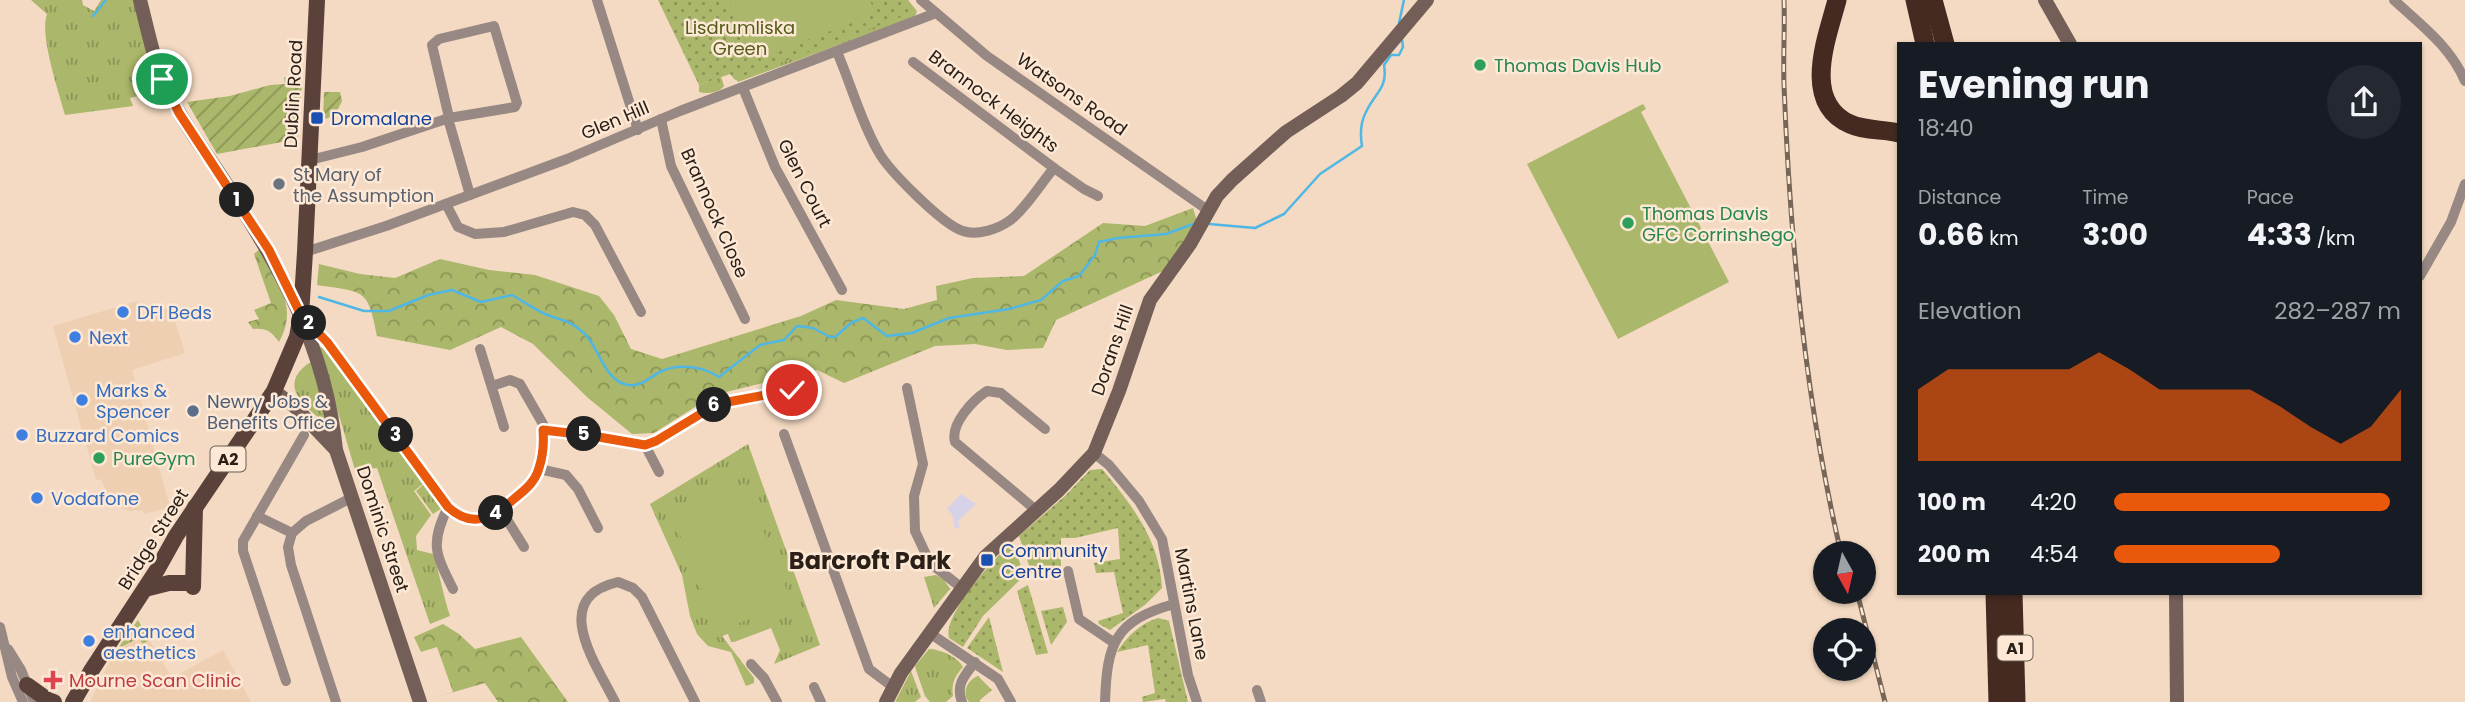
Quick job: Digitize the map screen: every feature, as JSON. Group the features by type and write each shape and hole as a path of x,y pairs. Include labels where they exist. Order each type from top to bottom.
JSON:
{"highway":[{"path":"1837,0 1821,62 1822,92 1833,112 1843,120 1866,129 1897,133"},
{"path":"1915,0 1926,42"},
{"path":"1933,0 1944,42"},
{"path":"1877,130 1897,123"},
{"name":"A1","path":"1995,595 1998,702"},
{"name":"A1","path":"2013,595 2016,702"}],"main road":[{"name":"Dublin Road","path":"301,315 317,0"},
{"name":"Bridge Street","path":"74,702 195,508 274,391 292,351 301,315"},
{"path":"145,589 169,583 192,585 195,508"},
{"name":"Bridge Street","path":"61,702 91,671"},
{"path":"27,685 48,701 54,702"}],"street":[{"path":"140,0 167,91 269,250 301,315 333,418 336,450"},
{"path":"597,0 639,130"},
{"name":"Watsons Road","path":"920,0 988,56 1205,220"},
{"name":"Dorans Hill","path":"886,702 893,687 962,587 994,548 1037,511 1094,453 1119,391 1150,300 1205,220 1217,196 1286,132 1357,83 1427,0"},
{"path":"2045,0 2069,42"},
{"path":"2394,0 2444,46 2465,81"},
{"name":"Glen Hill","path":"305,252 567,159 661,119 936,13"},
{"path":"310,160 362,147 449,118 514,107 517,103 494,26 439,39 432,45 449,118 470,195"},
{"name":"Brannock Heights","path":"837,52 878,152 916,194 963,232 981,232 997,228 1011,220 1054,168"},
{"name":"Brannock Heights","path":"913,62 1084,190 1098,195"},
{"name":"Glen Court","path":"743,88 775,167 842,290"},
{"name":"Brannock Close","path":"661,119 671,166 745,319"},
{"path":"2422,273 2451,222 2465,184"},
{"path":"446,204 458,227 475,234 504,232 573,212 585,215 596,225 641,313"},
{"path":"301,315 327,342 448,507 465,519 478,520 502,510 531,485 539,469 544,444 543,424 520,383 510,380 492,386"},
{"path":"480,349 503,427"},
{"path":"907,388 923,464 914,496 915,531 930,563 962,587"},
{"path":"543,430 645,445 717,404 792,390"},
{"name":"Dominic Street","path":"274,391 293,406 336,450 420,702"},
{"path":"1037,511 955,442 953,434 956,426 987,391 1001,394 1045,429"},
{"path":"784,434 869,669 893,687"},
{"path":"286,681 243,551 243,541 304,435"},
{"path":"645,445 659,472"},
{"name":"Martins Lane","path":"1094,453 1109,465 1139,500 1161,539 1188,674 1197,702"},
{"path":"539,469 566,475 578,489 598,528"},
{"path":"337,702 291,565 288,547 292,533 306,521 353,497"},
{"path":"448,507 439,526 435,544 442,568 453,589"},
{"path":"502,510 524,547"},
{"path":"257,516 292,533"},
{"path":"1068,571 1079,620 1113,642"},
{"path":"615,702 586,642 580,623 580,609 587,597 598,589 618,582 633,588 642,597 695,702"},
{"path":"2176,595 2177,702"},
{"path":"1105,702 1107,666 1113,642 1127,627 1148,613 1174,604"},
{"path":"0,627 12,677 23,702"},
{"path":"931,634 998,679 1011,702"},
{"path":"5,643 22,670 34,702"},
{"path":"962,702 958,692 961,680 975,662"},
{"path":"751,664 764,678 777,702"},
{"path":"1257,690 1261,702"}],"shaded area":[{"path":"137,301 140,315 171,309 185,353 132,370 170,507 144,514 142,510 130,511 118,507 110,499 101,479 96,480 53,326"},
{"path":"961,494 976,504 958,521 960,527 955,529 952,514 947,509"},
{"path":"138,620 172,678 223,650 251,702 90,702 110,661"}],"green space":[{"path":"31,0 82,0 83,5 94,11 101,0 135,0 157,85 155,92 130,98 133,106 65,115 48,49 45,23 47,14"},
{"name":"Lisdrumliska Green","path":"658,0 908,0 917,11 735,80 730,74 699,85"},
{"path":"729,0 870,0 875,14 752,61"},
{"path":"917,11 915,17 738,82 732,74"},
{"path":"284,77 302,82 298,139 217,154 187,102 285,84"},
{"path":"721,77 724,86 719,90 699,92 699,85"},
{"path":"324,92 340,92 342,101 335,115 323,120"},
{"name":"Thomas Davis GFC Corrinshego","path":"1643,104 1646,109 1641,112 1729,282 1618,339 1527,164"},
{"path":"1193,208 1197,221 1192,232 1163,271 1056,320 1043,348 1007,350 975,344 935,346 844,383 817,370 714,395 654,433 632,434 587,397 533,344 501,327 450,350 377,336 370,309 361,295 345,289 317,285 319,264 360,274 395,278 440,259 489,270 535,275 599,296 614,315 631,349 662,359 801,316 836,300 904,309 937,300 936,286 973,278 1024,276 1103,223 1145,226"},
{"path":"261,248 279,283 286,305 285,329 279,342 271,333 253,329 248,322 259,319 254,310 271,303 254,254"},
{"path":"319,347 329,349 423,484 414,491 431,515 416,536 417,550 433,554 450,616 430,624 377,468 355,470"},
{"path":"312,362 327,425 301,401 295,387 299,372"},
{"path":"748,444 820,645 774,664 780,650 771,628 734,642 731,642 728,634 722,636 754,678 754,683 746,686 731,652 708,646 697,634 690,616 682,575 650,504"},
{"path":"1102,469 1133,509 1150,538 1156,554 1162,588 1146,604 1110,630 1098,621 1123,613 1114,572 1096,573 1094,563 1120,559 1118,528 1075,538 1061,538 1061,566 1032,574 1019,536 1090,470"},
{"path":"745,483 792,603 718,631 671,512"},
{"path":"424,484 442,508 433,514 416,491"},
{"path":"1011,543 1014,544 1024,576 983,616 963,647 949,638 949,628 954,615 971,587"},
{"path":"936,575 944,580 950,589 934,608 924,577"},
{"path":"1028,585 1048,653 1036,655 1017,591"},
{"path":"1063,607 1067,622 1051,645 1041,611"},
{"path":"989,617 1003,672 967,648"},
{"path":"1158,618 1169,621 1188,702 1166,702 1165,699 1143,702 1142,697 1155,693 1148,645 1117,652 1135,631"},
{"path":"138,620 149,640 143,644 139,638 119,648 122,655 118,657 114,654"},
{"path":"443,624 475,649 521,637 568,702 498,702 485,683 433,698 453,692 437,647 421,652 414,637"},
{"path":"929,649 948,654 963,667 954,680 953,696 946,702 930,702 925,696 916,670 915,666"},
{"path":"911,671 921,697 915,702 895,702"},
{"path":"978,676 992,690 980,702 969,702 967,687 971,680"}],"waterway":[{"path":"93,16 106,0"},
{"path":"1399,23 1404,0"},
{"path":"1209,224 1255,228 1284,214 1320,174 1362,146 1361,129 1364,116 1384,80 1384,65 1391,55 1399,55 1403,47 1402,40"},
{"path":"319,297 364,311 389,311 428,295 452,290 481,302 512,295 541,312 579,328 613,377 633,385 676,367 699,369 719,377 760,345 784,340 797,326 813,328 835,337 851,323 863,318 887,336 912,333 949,318 1009,309 1041,300 1063,281 1079,276 1095,255 1099,242 1166,234 1196,223"}],"railway":[{"path":"1784,0 1784,85 1795,262 1818,437 1838,541"},
{"path":"1860,604 1885,702"}],"place":[{"name":"Thomas Davis Hub","path":"1480,65"},
{"name":"Dromalane","path":"317,118"},
{"name":"St Mary of the Assumption","path":"279,184"},
{"name":"Thomas Davis GFC Corrinshego","path":"1628,223"},
{"name":"DFI Beds","path":"123,312"},
{"name":"Next","path":"75,337"},
{"name":"Marks & Spencer","path":"82,400"},
{"name":"Newry Jobs & Benefits Office","path":"193,411"},
{"name":"Buzzard Comics","path":"22,435"},
{"name":"PureGym","path":"99,458"},
{"name":"Vodafone","path":"37,498"},
{"name":"Community Centre","path":"987,560"},
{"name":"enhanced aesthetics","path":"89,641"},
{"name":"Mourne Scan Clinic","path":"53,680"}],"district":[{"name":"Barcroft Park","path":"870,560"}],"route":[{"path":"162,79 179,113 269,250 301,315 327,342 448,507 465,519 478,520 502,510 531,485 539,469 544,444 543,430 645,445 717,404 792,390"}]}
